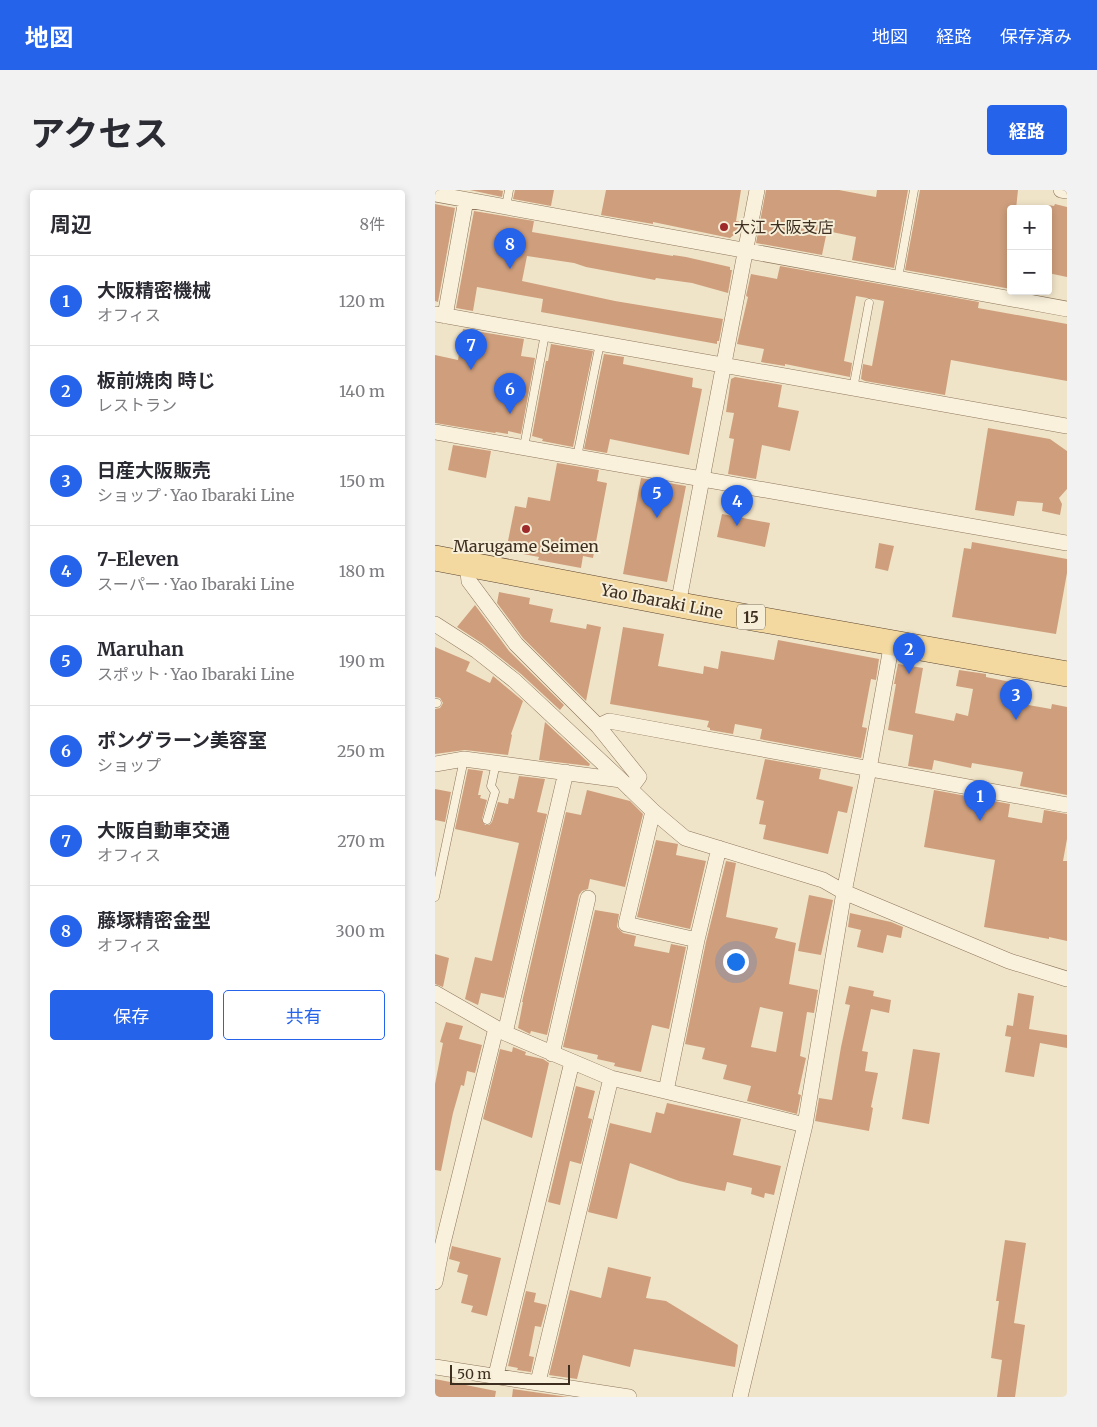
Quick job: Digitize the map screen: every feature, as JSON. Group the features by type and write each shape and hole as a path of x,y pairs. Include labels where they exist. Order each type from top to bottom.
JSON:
{"main road":[{"name":"Yao Ibaraki Line","path":"435,558 678,605 1067,674"}],"street":[{"path":"678,605 757,190"},
{"path":"1061,190 1067,191"},
{"path":"435,194 459,196 506,208 1067,309"},
{"path":"459,196 440,315 1067,426"},
{"path":"435,432 1067,543"},
{"path":"435,764 464,759 566,772 626,784 639,777 598,726 516,644 469,581 467,564"},
{"path":"435,624 477,651 515,681 653,811 685,838 823,880 844,892 1009,960 1067,978"},
{"path":"740,1397 805,1125 844,892 892,642"},
{"path":"598,726 609,721 1067,805"},
{"path":"435,1282 438,1246 501,1030 566,772"},
{"path":"653,811 626,924 697,940"},
{"path":"666,1091 697,940 719,848"},
{"path":"552,1054 588,898"},
{"path":"435,993 501,1030 552,1054 611,1078 805,1125"},
{"path":"496,1376 572,1062"},
{"path":"538,1382 611,1078"},
{"path":"435,1367 629,1397"}],"lane":[{"path":"506,208 509,190"},
{"path":"897,278 914,190"},
{"path":"853,389 869,303"},
{"path":"524,448 545,334"},
{"path":"577,457 600,344"},
{"path":"435,897 464,759"},
{"path":"487,820 495,792 491,786 496,763"}],"building":[{"path":"470,190 498,190 503,191 502,197"},
{"path":"515,190 554,190 551,206 513,199"},
{"path":"606,190 741,190 736,221 741,222 740,230 730,238 653,222 653,224 601,215"},
{"path":"766,190 839,190 876,197 877,190 908,190 894,268 852,260 856,237 827,231 822,255 756,243"},
{"path":"920,190 1018,190 1016,205 1007,205 1007,288 905,270"},
{"path":"435,204 455,208 438,302 435,301"},
{"path":"1055,204 1067,207 1067,277 1052,274 1052,206"},
{"path":"474,211 534,221 532,232 686,257 730,267 730,270 732,270 728,293 692,283 656,278 655,280 574,263 527,256 522,281 615,301 723,319 719,341 717,341 717,344 541,312 543,299 477,287 473,311 456,308"},
{"path":"780,266 979,302 978,308 1067,324 1067,381 951,360 945,395 865,381 861,379 863,364 872,366 884,301 856,296 844,361 852,363 850,377 785,364 785,366 761,362 764,349 737,344 748,297 746,296 751,274 777,279"},
{"path":"463,329 524,339 521,356 535,358 521,434 508,431 508,434 495,433 435,423 435,355 458,360"},
{"path":"551,344 593,351 573,447 542,441 543,439 532,436"},
{"path":"604,354 624,357 623,364 693,378 692,387 702,389 689,455 610,439 607,453 584,449"},
{"path":"735,377 782,385 778,407 799,411 790,451 762,445 756,479 728,474 734,439 729,438 734,413 726,412 731,379"},
{"path":"988,428 1050,439 1067,451 1067,489 1059,498 1062,504 1060,515 1042,511 1043,503 1017,501 1014,516 975,510"},
{"path":"453,445 491,451 486,478 448,470"},
{"path":"557,463 599,470 597,481 607,483 593,558 583,556 581,568 538,560 539,557 506,551 515,506 526,508 528,497 550,501"},
{"path":"641,478 686,486 667,582 623,574"},
{"path":"722,514 770,523 765,547 717,537"},
{"path":"972,542 1067,559 1067,573 1056,634 952,617 964,548 971,549"},
{"path":"879,543 894,546 888,571 875,568"},
{"path":"499,592 530,598 529,604 553,609 550,622 586,629 587,624 601,627 586,701 523,638 497,603"},
{"path":"475,605 509,651 564,705 560,710 521,674 483,644 457,627"},
{"path":"623,627 664,634 658,666 703,674 704,666 718,669 721,651 774,660 778,640 879,659 876,680 871,679 862,727 867,728 861,758 760,739 762,729 735,724 733,734 710,730 707,727 709,721 610,704"},
{"path":"435,647 470,662 466,671 490,683 493,676 523,701 511,734 508,755 465,750 435,754 435,709 440,708 443,703 440,698 435,697"},
{"path":"898,664 923,668 915,713 954,721 956,713 968,716 973,689 956,686 959,670 986,674 986,677 1020,684 1017,703 1051,709 1052,704 1067,707 1067,795 1020,786 1023,772 972,763 971,768 934,760 932,770 908,766 913,735 888,730"},
{"path":"545,722 590,764 589,766 539,760"},
{"path":"765,759 821,769 819,779 853,787 847,813 838,811 828,854 763,839 766,825 759,824 764,801 756,799"},
{"path":"468,769 483,771 478,795 481,795 480,798 487,800 482,819 485,825 489,825 492,822 498,802 508,804 509,798 514,799 519,776 545,779 537,812 547,814 504,998 481,993 478,1005 465,999 475,957 492,961 519,843 455,829"},
{"path":"435,789 451,792 445,822 435,820"},
{"path":"587,790 630,801 643,814 625,887 590,879 588,889 582,891 579,895 547,1035 531,1031 530,1034 518,1028 522,1002 566,812 581,815"},
{"path":"934,790 1010,804 1008,817 1042,823 1044,810 1067,814 1067,839 1063,861 1067,861 1067,941 984,927 995,860 924,847"},
{"path":"656,840 678,844 676,855 706,861 690,929 637,917"},
{"path":"726,861 736,863 726,917 778,928 775,938 796,943 789,984 818,990 814,1013 807,1012 800,1056 806,1058 798,1094 801,1095 797,1114 747,1101 751,1086 723,1079 727,1065 702,1059 705,1048 685,1044 706,942","holes":["760,1007 783,1012 776,1052 751,1047"]},
{"path":"809,895 833,900 821,955 798,951"},
{"path":"595,910 619,914 617,927 623,933 636,936 634,946 669,953 671,944 686,947 669,1029 652,1025 641,1072 614,1066 615,1063 597,1059 598,1055 563,1047"},
{"path":"850,913 891,922 903,927 901,938 887,935 883,953 857,947 861,930 848,927"},
{"path":"435,954 449,958 443,987 435,984"},
{"path":"849,986 874,991 873,996 891,1000 889,1013 871,1009 862,1051 868,1052 865,1071 878,1073 871,1107 873,1108 869,1131 815,1121 819,1098 832,1100 850,1005 845,1004"},
{"path":"1018,993 1034,996 1029,1029 1067,1035 1067,1048 1040,1043 1034,1077 1005,1072 1011,1037 1005,1036 1007,1025 1013,1026"},
{"path":"446,1022 463,1026 459,1039 482,1045 475,1073 467,1071 464,1086 461,1085 441,1171 435,1170 435,1084 443,1043 440,1042"},
{"path":"513,1047 526,1052 525,1055 543,1059 549,1063 532,1138 483,1119 500,1049 512,1052"},
{"path":"913,1049 940,1053 929,1124 902,1119"},
{"path":"576,1086 595,1091 588,1118 592,1119 581,1164 570,1161 560,1205 548,1202"},
{"path":"667,1103 741,1119 733,1155 781,1166 774,1195 765,1193 764,1198 751,1194 752,1188 727,1182 725,1191 700,1186 679,1181 630,1163 617,1219 588,1212 610,1123 651,1133 656,1112 664,1114"},
{"path":"1005,1240 1026,1243 1014,1323 1025,1325 1015,1397 997,1397 1002,1360 991,1358 999,1301 996,1301"},
{"path":"452,1246 501,1258 487,1316 471,1312 473,1306 461,1303 468,1275 457,1272 460,1262 449,1259"},
{"path":"608,1267 651,1277 646,1298 666,1301 738,1345 735,1367 634,1349 630,1367 583,1355 577,1379 549,1375 570,1290 601,1298"},
{"path":"526,1291 536,1293 534,1302 547,1305 541,1327 535,1326 529,1356 534,1357 531,1372 517,1370 518,1368 508,1366"},
{"path":"435,1379 496,1391 495,1397 435,1397"},
{"path":"513,1389 568,1397 512,1397"}],"place":[{"name":"大江 大阪支店","path":"724,227"},
{"name":"藤塚精密金型","path":"510,269"},
{"name":"大阪自動車交通","path":"471,370"},
{"name":"ポングラーン美容室","path":"510,414"},
{"name":"Maruhan","path":"657,518"},
{"name":"7-Eleven","path":"737,526"},
{"name":"Marugame Seimen","path":"526,529"},
{"name":"板前焼肉 時じ","path":"909,674"},
{"name":"日産大阪販売","path":"1016,720"},
{"name":"大阪精密機械","path":"980,821"}]}
